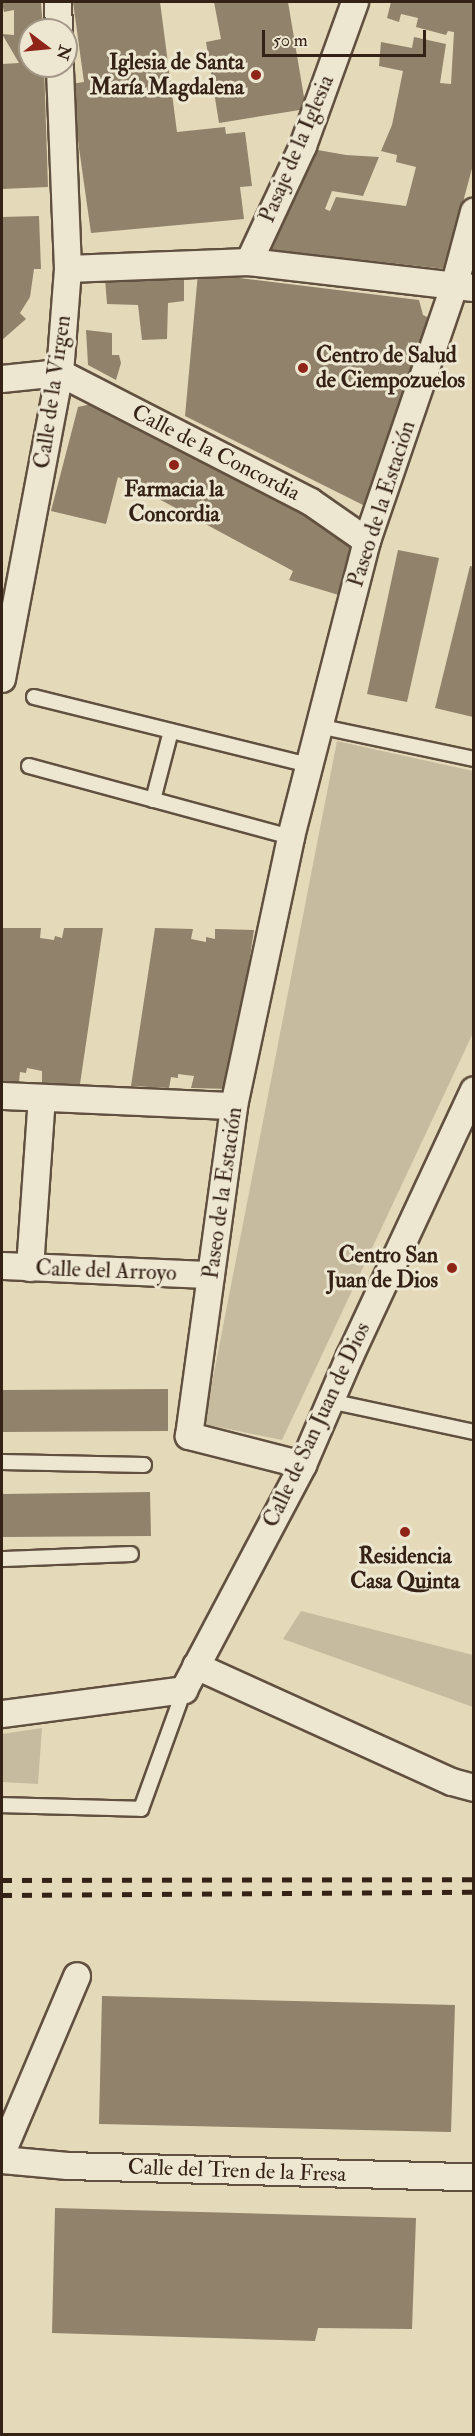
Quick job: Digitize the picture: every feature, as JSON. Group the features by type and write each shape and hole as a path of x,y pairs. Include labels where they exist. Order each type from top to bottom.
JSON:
{"street":[{"path":"58,2 59,18"},
{"name":"Pasaje de la Iglesia","path":"249,262 303,146 355,2"},
{"name":"Calle de la Virgen","path":"2,679 60,374 68,269 60,78"},
{"name":"Paseo de la Estación","path":"303,1465 189,1436 234,1106 291,837 367,541 464,288 474,212"},
{"path":"68,269 249,262 464,288"},
{"path":"2,379 60,374"},
{"name":"Calle de la Concordia","path":"60,374 311,502 367,541"},
{"name":"Calle de San Juan de Dios","path":"184,1690 303,1465 330,1401 474,1089"},
{"path":"2,1096 234,1106"},
{"path":"30,1268 42,1098"},
{"name":"Calle del Arroyo","path":"2,1266 211,1275"},
{"path":"196,1666 452,1782 474,1788"},
{"path":"2,1714 184,1690"},
{"path":"2,2153 76,1976"},
{"name":"Calle del Tren de la Fresa","path":"2,2160 68,2166 474,2177"}],"lane":[{"path":"34,697 308,765"},
{"path":"318,726 474,759"},
{"path":"153,800 171,731"},
{"path":"29,766 291,837"},
{"path":"330,1401 474,1432"},
{"path":"2,1462 144,1465"},
{"path":"2,1559 131,1554"},
{"name":"Calle de San Juan de Dios","path":"2,1805 141,1809 184,1690"}],"shaded area":[{"path":"337,741 473,771 473,1033 282,1440 204,1424"},
{"path":"301,1611 473,1655 473,1707 283,1639"},
{"path":"42,1728 38,1784 2,1782 2,1734"}],"building":[{"path":"2,2 41,2 42,18 18,18 18,61 2,34 14,35 14,10 4,12"},
{"path":"73,2 160,2 177,132 225,127 226,134 245,132 252,186 240,187 244,219 91,233 70,84 84,82 78,38 78,18 75,18"},
{"name":"Iglesia de Santa María Magdalena","path":"214,2 288,2 306,109 219,123 206,42 221,39"},
{"path":"391,2 474,3 474,161 445,269 266,249 312,149 346,155 379,157 363,196 332,191 325,209 330,211 336,197 406,206 416,167 396,162 397,155 381,151 392,125 403,71 379,66 381,42 412,48 414,37 446,44 440,83 451,84 454,32 448,31 446,35 416,27 418,18 401,14 399,22 387,18"},
{"path":"18,63 18,78 44,78 48,187 2,189 2,64"},
{"path":"39,216 41,269 34,269 30,297 20,313 26,319 2,340 2,217"},
{"name":"Centro de Salud de Ciempozuelos","path":"198,273 419,300 423,315 434,320 369,508 185,416"},
{"path":"184,274 184,301 168,303 167,339 142,340 138,305 107,304 105,279"},
{"path":"86,330 112,333 112,355 119,355 121,363 116,380 88,365"},
{"path":"96,403 344,536 354,558 342,596 289,580 293,571 118,477 106,524 51,511 78,407"},
{"path":"398,550 439,558 407,702 367,694"},
{"path":"470,566 474,567 473,717 435,708"},
{"path":"2,928 41,928 40,938 54,940 55,936 62,938 64,928 103,928 80,1084 42,1084 42,1071 27,1068 26,1073 20,1072 19,1082 2,1082"},
{"path":"155,928 193,929 191,939 206,942 206,937 215,939 215,929 254,930 230,1089 191,1088 194,1076 178,1074 178,1078 171,1077 169,1088 131,1086"},
{"path":"168,1389 168,1431 2,1432 2,1390"},
{"path":"150,1492 151,1536 2,1537 2,1494"},
{"path":"102,1996 455,2005 451,2132 99,2124"},
{"path":"55,2208 416,2218 412,2329 318,2328 315,2341 52,2333"}],"railway":[{"path":"2,1880 474,1879"},
{"path":"2,1895 474,1892"}],"place":[{"name":"Iglesia de Santa María Magdalena","path":"256,75"},
{"name":"Centro de Salud de Ciempozuelos","path":"303,368"},
{"name":"Farmacia la Concordia","path":"174,465"},
{"name":"Centro San Juan de Dios","path":"452,1268"},
{"name":"Residencia Casa Quinta","path":"405,1532"}]}
